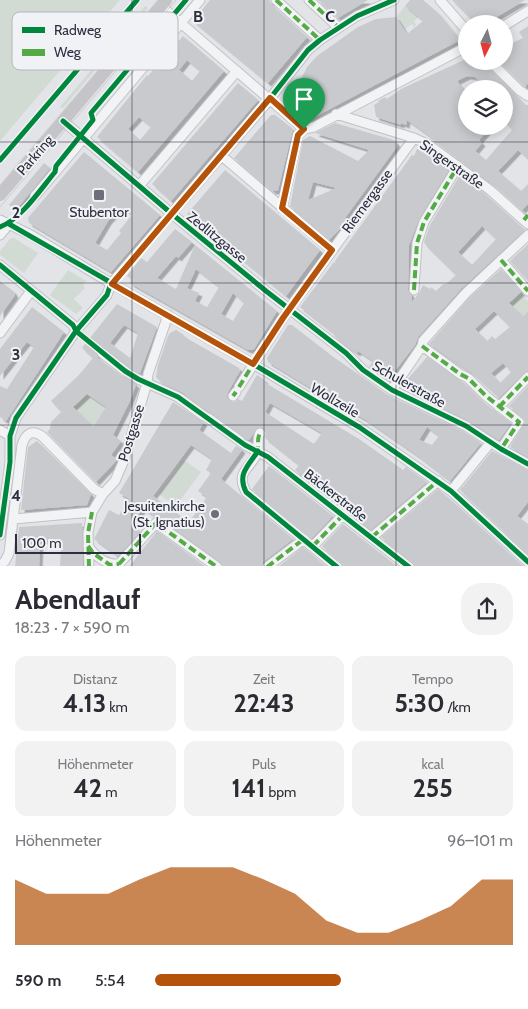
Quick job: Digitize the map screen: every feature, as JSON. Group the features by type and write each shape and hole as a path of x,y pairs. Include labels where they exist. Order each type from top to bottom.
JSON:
{"main road":[{"name":"Parkring","path":"0,195 107,70"}],"street":[{"name":"Parkring","path":"178,27 200,0"},
{"path":"276,0 320,40"},
{"path":"309,0 338,27"},
{"path":"0,535 10,462 10,436 16,418 76,331 107,294 112,284 222,156 308,50 338,27 357,16 394,0"},
{"path":"440,0 458,21"},
{"path":"513,20 528,11"},
{"path":"178,19 304,129"},
{"path":"282,208 298,135 304,129 314,127 458,51"},
{"name":"Parkring","path":"35,196 141,70"},
{"path":"499,70 519,90 528,96"},
{"path":"139,186 237,71"},
{"name":"Singerstraße","path":"336,114 414,138 429,145 527,219"},
{"name":"Zedlitzgasse","path":"63,122 289,310"},
{"name":"Riemergasse","path":"253,364 289,310 414,138"},
{"path":"222,156 332,250"},
{"path":"414,290 417,242 424,222 458,166"},
{"name":"Wollzeile","path":"0,220 253,364 359,427 451,491 528,562"},
{"path":"0,235 9,224"},
{"path":"392,390 422,346 423,341 466,292 528,235"},
{"path":"500,260 528,291"},
{"path":"0,265 73,325 76,331"},
{"path":"0,333 31,291"},
{"name":"Schulerstraße","path":"289,310 346,354 362,370 392,390 466,426 528,464"},
{"name":"Postgasse","path":"89,566 88,546 92,512 103,494 115,481 124,460 148,374 168,315"},
{"path":"422,346 468,378 499,407 519,422 501,449"},
{"path":"102,353 125,371"},
{"path":"236,392 253,364"},
{"path":"499,407 528,377"},
{"name":"Bäckerstraße","path":"138,379 178,397 243,443 258,451 344,514 409,566"},
{"path":"0,430 10,436"},
{"path":"0,566 9,553 22,445 25,437 31,433 37,433 43,437 94,488 103,494"},
{"path":"260,433 257,437 258,451 243,474 242,484 251,497 337,566"},
{"path":"451,491 491,442"},
{"path":"372,536 438,481"},
{"path":"14,519 92,512"},
{"path":"312,546 344,514"},
{"path":"88,546 93,553 110,565 119,565 156,523 218,566"},
{"path":"267,566 304,539"}],"shaded area":[{"path":"0,0 120,0 110,12 12,12 12,70 60,70 0,141"},
{"path":"145,6 148,8 145,12 140,12"},
{"path":"405,6 419,17 414,21 416,25 414,27 412,24 404,30 396,17"},
{"path":"91,70 95,70 63,108 60,107"},
{"path":"11,238 38,253 24,273 0,255 0,251"},
{"path":"68,270 86,281 83,286 85,288 74,299 83,308 76,314 50,295"},
{"path":"522,289 528,296 525,299 528,301 528,311 523,316 508,302 521,292"},
{"path":"87,394 106,407 93,427 73,407"},
{"path":"184,460 201,472 176,506 159,494"}],"building":[{"path":"210,0 269,0 307,37 268,83 193,21"},
{"path":"318,0 368,0 338,18"},
{"path":"410,0 423,0 437,12 458,38 458,41 309,120 305,116 305,112 299,111 285,99 317,56 358,27 376,19 396,17 407,34 423,21 405,6"},
{"path":"452,0 525,0 500,15 467,15"},
{"path":"528,26 528,83 525,87 508,70 513,70 513,43 523,38 519,32"},
{"path":"183,36 224,71 138,172 97,137 147,75 153,70 178,70 178,42","holes":["187,60 200,71 192,81 179,70","139,117 151,127 140,140 128,129"]},
{"path":"458,63 458,70 491,70 501,80 478,80 475,77 467,76 457,81 458,135 484,135 479,140 482,143 475,151 486,160 508,135 513,135 513,92 525,105 528,105 528,159 518,150 498,171 521,191 528,184 528,204 522,210 494,185 407,120 406,125 401,123 401,125 376,117 374,105 385,97 387,99 401,89"},
{"path":"238,83 258,100 171,201 152,184"},
{"path":"271,115 275,115 293,129 278,190 273,191 234,158"},
{"path":"335,123 394,140 397,144 345,218 340,229 329,240 290,206 303,140 310,136 358,161 369,150 315,133","holes":["313,182 337,188 308,200"]},
{"path":"417,149 450,168 419,219 409,245 408,290 412,296 412,302 423,285 430,289 431,287 436,291 456,275 424,242 430,225 460,175 484,193 525,230 461,289 418,337 415,345 388,380 369,367 373,361 341,342 331,331 300,307 334,262 336,263 335,261 412,155 414,156","holes":["482,226 496,239 472,265 458,252"]},
{"path":"84,152 160,215 111,272 29,223 28,218","holes":["121,207 132,215 119,231 121,233 107,250 95,243 108,221"]},
{"path":"44,163 50,168 16,210 9,205"},
{"path":"225,170 320,250 286,296 187,214"},
{"path":"175,229 192,242 178,258 176,256 157,278 176,289 195,245 277,311 254,349 248,350 130,283 131,279 127,276 141,258 147,262","holes":["196,269 219,287 207,307 195,301 199,293 187,288","233,293 244,303 233,321 221,314"]},
{"path":"528,244 528,281 510,261"},
{"path":"501,269 521,292 509,303 523,316 528,311 528,371 499,398 472,373 429,344 470,297","holes":["494,311 510,327 495,339 492,336 487,341 475,329","503,363 511,372 500,383 491,373"]},
{"path":"0,281 13,291 15,295 0,316"},
{"path":"117,304 157,327 140,373 132,377 136,385 113,435 121,441 111,455 117,460 96,482 47,432 50,429 51,422 61,412 51,401 79,375 93,358 82,348","holes":["124,325 138,333 130,358 110,343","102,347 129,366 130,375 127,377 122,376 98,358 97,349","87,394 106,407 93,427 73,407"]},
{"path":"32,307 64,332 6,421 0,417 0,386 7,389 34,347 27,342 0,376 0,349"},
{"path":"288,325 292,325 388,395 463,431 481,443 450,481 366,420 268,362 267,358","holes":["427,427 439,436 432,445 419,440"]},
{"path":"176,330 183,336 239,368 240,371 228,392 227,398 230,401 235,402 238,399 242,401 257,375 265,380 264,382 359,439 403,470 406,467 427,482 371,530 350,513 348,509 343,508 295,470 299,465 265,438 266,432 263,428 257,428 249,440 246,439 182,392 163,384 156,377 158,365 170,333","holes":["270,403 322,433 314,444 265,412"]},
{"path":"427,357 464,383 482,401 511,423 499,440 469,421 440,407 442,404 435,398 406,381"},
{"path":"528,386 528,457 510,447 525,422 523,417 509,406"},
{"path":"173,402 204,422 199,430 231,453 236,446 242,450 221,479 293,539 263,562 261,566 223,566 221,562 143,508 132,524 140,532 118,556 94,539 109,510 119,515 130,499 119,493","holes":["191,445 212,459 206,470 211,473 198,491 207,497 189,522 153,496"]},
{"path":"37,441 91,494 87,505 21,510 28,447"},
{"path":"492,451 528,470 528,502 517,516 528,524 528,554 460,490"},
{"path":"269,466 333,516 312,538 252,489"},
{"path":"438,489 523,566 415,566 413,562 381,537"},
{"path":"82,523 83,566 60,566 61,546 54,540 40,541 39,566 15,566 19,527"},
{"path":"343,524 397,566 343,566 341,562 322,546"},
{"path":"157,531 205,566 130,566"},
{"path":"303,547 326,566 279,566"}],"tunnel":[{"path":"125,371 138,379"}],"tram line":[{"path":"148,12 158,0"},
{"path":"166,12 176,0"},
{"path":"0,185 98,70"},
{"path":"0,207 116,70"}],"marked path":[{"path":"276,0 320,40"},
{"path":"309,0 338,27"},
{"path":"414,290 417,243 424,222 458,166"},
{"path":"524,220 528,215"},
{"path":"501,260 528,291"},
{"path":"422,346 468,378 486,396 519,422 501,449"},
{"path":"239,387 253,364"},
{"path":"499,407 528,377"},
{"path":"233,396 236,392"},
{"path":"256,454 260,433"},
{"path":"372,537 438,481"},
{"path":"89,566 88,533 92,512"},
{"path":"313,546 344,514"},
{"path":"119,564 156,523 216,566"},
{"path":"268,566 304,539"},
{"path":"88,546 93,553 110,565 119,564"}],"cycle path":[{"path":"127,12 137,0"},
{"path":"176,12 186,0"},
{"path":"0,535 10,462 10,436 16,418 76,331 107,295 110,286 117,277 264,106 308,50 357,16 394,0"},
{"path":"0,160 77,70"},
{"path":"0,227 15,218 37,195 55,172 56,166 93,120 91,113 127,70"},
{"path":"63,121 172,214 346,353 363,370 392,390 466,426 528,464"},
{"path":"9,224 359,427 451,491 528,562"},
{"path":"0,265 125,371 178,397 245,445 268,457 408,566"},
{"path":"258,451 243,475 246,492 336,566"}],"place":[{"name":"Stubentor","path":"99,195"},
{"name":"Jesuitenkirche (St. Ignatius)","path":"215,514"}],"route":[{"path":"270,98 304,129 298,135 282,208 332,250 283,318 253,364 112,284 270,98"}]}
